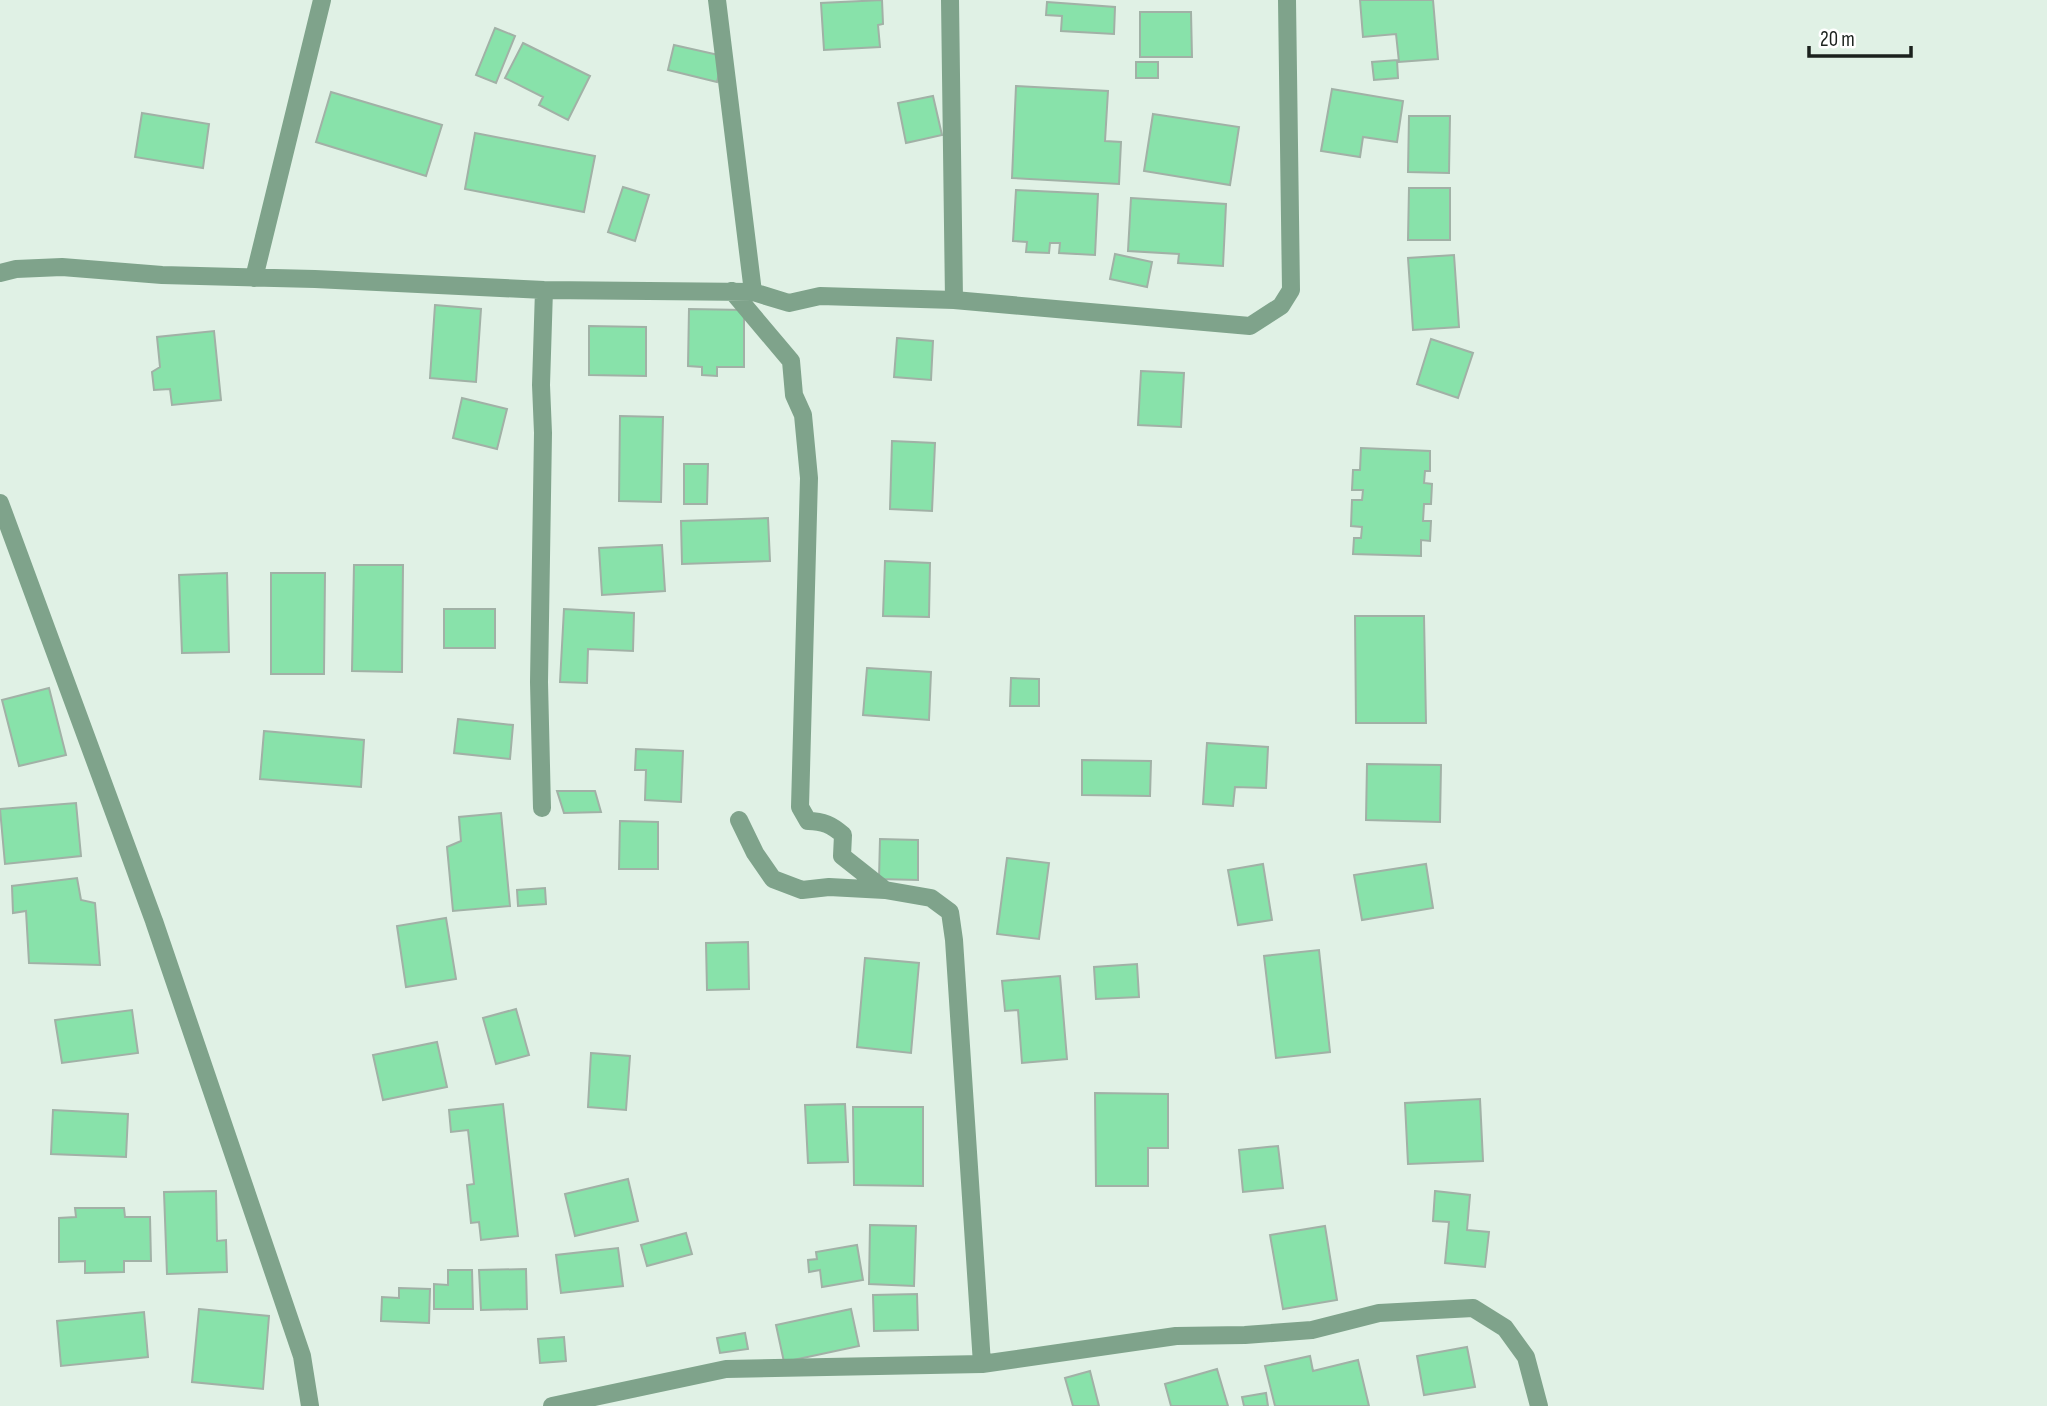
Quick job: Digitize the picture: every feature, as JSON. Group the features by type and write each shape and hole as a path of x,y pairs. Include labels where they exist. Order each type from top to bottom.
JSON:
{"street":[{"path":"254,278 322,0"},
{"path":"717,0 753,292"},
{"path":"950,0 954,300"},
{"path":"0,273 16,269 62,267 162,275 544,290 753,292 789,303 820,296 954,300 1251,326 1282,306 1291,290 1287,0"},
{"path":"542,808 539,682 544,290"},
{"path":"732,291 791,361 794,395 803,415 809,478 800,807 808,821 832,825 843,835 842,856 885,891"},
{"path":"0,503 159,934 302,1356 310,1406"},
{"path":"739,820 755,853 773,879 802,890 829,887 931,898 950,912 982,1364"},
{"path":"552,1406 726,1368 982,1364 1176,1336 1312,1330 1379,1313 1473,1308 1505,1328 1526,1357 1539,1406"}],"building":[{"path":"882,0 883,24 878,25 880,47 824,50 821,3"},
{"path":"1360,0 1433,0 1438,59 1399,62 1396,34 1363,37"},
{"path":"1047,2 1115,7 1114,34 1061,31 1062,16 1046,15"},
{"path":"1140,12 1191,12 1192,57 1140,57"},
{"path":"495,28 515,36 496,83 476,75"},
{"path":"523,43 590,76 568,120 539,105 543,97 505,78"},
{"path":"674,45 723,56 717,82 668,70"},
{"path":"1397,60 1398,78 1374,80 1372,62"},
{"path":"1136,62 1158,62 1158,78 1136,78"},
{"path":"1016,86 1108,91 1105,141 1121,142 1119,184 1012,178"},
{"path":"1332,89 1403,101 1397,142 1363,137 1360,157 1321,151"},
{"path":"331,92 442,125 426,176 316,142"},
{"path":"933,96 942,135 906,143 898,103"},
{"path":"142,113 209,124 203,168 135,157"},
{"path":"1153,114 1239,127 1230,185 1144,171"},
{"path":"1409,116 1450,116 1449,173 1408,172"},
{"path":"475,133 595,156 584,212 465,189"},
{"path":"623,187 649,195 635,241 608,232"},
{"path":"1409,188 1450,188 1450,240 1408,240"},
{"path":"1016,190 1098,194 1095,255 1059,253 1060,243 1050,243 1049,253 1026,252 1027,242 1013,241"},
{"path":"1131,198 1226,204 1223,266 1178,263 1179,254 1128,251"},
{"path":"1115,254 1152,262 1147,287 1110,279"},
{"path":"1454,255 1459,327 1413,330 1408,258"},
{"path":"435,305 481,309 476,382 430,378"},
{"path":"689,309 744,310 744,367 717,367 717,376 702,375 702,367 688,366"},
{"path":"589,326 646,327 646,376 589,375"},
{"path":"214,331 221,400 172,405 170,389 154,390 152,372 160,367 157,337"},
{"path":"897,338 933,341 931,380 894,377"},
{"path":"1431,339 1473,353 1458,398 1417,384"},
{"path":"1141,371 1184,373 1181,427 1138,425"},
{"path":"462,398 507,409 497,449 453,438"},
{"path":"620,416 663,417 661,502 619,501"},
{"path":"892,441 935,443 932,511 890,509"},
{"path":"1361,448 1430,451 1430,471 1425,471 1424,483 1432,484 1431,504 1424,504 1423,521 1431,521 1430,541 1421,540 1421,556 1353,554 1354,538 1361,538 1362,527 1351,526 1352,500 1362,500 1363,490 1352,490 1353,470 1360,470"},
{"path":"684,464 708,464 707,504 684,504"},
{"path":"768,518 770,561 682,564 681,521"},
{"path":"662,545 665,591 602,595 599,548"},
{"path":"885,561 930,563 929,617 883,616"},
{"path":"354,565 403,565 402,672 352,671"},
{"path":"227,573 229,652 182,653 179,575"},
{"path":"271,573 325,573 324,674 271,674"},
{"path":"444,609 495,609 495,648 444,648"},
{"path":"564,609 634,613 633,651 588,649 587,683 560,682"},
{"path":"1355,616 1424,616 1426,723 1356,723"},
{"path":"867,668 931,672 929,720 863,715"},
{"path":"1011,678 1039,679 1039,706 1010,706"},
{"path":"49,688 66,755 19,766 2,700"},
{"path":"458,719 513,725 510,759 454,753"},
{"path":"264,731 364,740 361,787 260,779"},
{"path":"1207,743 1268,747 1266,788 1235,787 1233,806 1203,804"},
{"path":"636,749 683,751 681,802 645,800 646,770 635,770"},
{"path":"1082,760 1151,761 1150,796 1082,795"},
{"path":"1367,764 1441,765 1440,822 1366,820"},
{"path":"557,791 595,791 601,812 564,813"},
{"path":"76,803 81,856 5,864 0,809"},
{"path":"501,813 510,906 453,911 447,847 461,841 459,817"},
{"path":"620,821 658,822 658,869 619,869"},
{"path":"880,839 918,840 918,880 879,879"},
{"path":"1007,858 1049,863 1039,939 997,934"},
{"path":"1263,864 1272,920 1238,925 1228,870"},
{"path":"1426,864 1433,908 1362,920 1354,875"},
{"path":"77,878 81,900 95,903 100,965 29,963 26,911 13,913 12,886"},
{"path":"545,888 546,904 518,906 517,890"},
{"path":"446,918 456,979 406,987 397,926"},
{"path":"748,942 749,989 707,990 706,943"},
{"path":"1319,950 1330,1052 1276,1058 1264,956"},
{"path":"865,958 919,963 911,1053 857,1047"},
{"path":"1137,964 1139,997 1096,999 1094,967"},
{"path":"1060,976 1067,1059 1022,1063 1018,1010 1005,1011 1002,981"},
{"path":"516,1009 529,1055 496,1064 483,1018"},
{"path":"132,1010 138,1053 62,1063 55,1020"},
{"path":"437,1042 447,1087 383,1100 373,1055"},
{"path":"591,1053 630,1056 626,1110 588,1107"},
{"path":"1095,1093 1168,1094 1168,1148 1148,1148 1148,1186 1096,1186"},
{"path":"1480,1099 1483,1161 1408,1164 1405,1103"},
{"path":"503,1104 518,1236 481,1240 479,1222 471,1223 467,1185 474,1184 468,1130 451,1132 449,1110"},
{"path":"845,1104 848,1162 808,1163 805,1105"},
{"path":"853,1107 923,1107 923,1186 854,1185"},
{"path":"53,1110 128,1114 126,1157 51,1154"},
{"path":"1278,1146 1283,1188 1243,1192 1239,1150"},
{"path":"628,1179 638,1221 575,1236 565,1194"},
{"path":"216,1191 217,1241 226,1240 227,1272 167,1274 164,1192"},
{"path":"1435,1191 1470,1195 1467,1230 1489,1232 1485,1267 1445,1263 1449,1222 1433,1221"},
{"path":"75,1208 124,1208 125,1217 150,1217 151,1261 124,1261 124,1272 85,1273 85,1261 59,1262 59,1218 76,1217"},
{"path":"870,1225 916,1226 914,1286 869,1284"},
{"path":"1325,1226 1337,1300 1283,1309 1270,1235"},
{"path":"686,1233 692,1254 647,1266 641,1245"},
{"path":"857,1245 863,1280 822,1287 820,1270 809,1272 808,1260 817,1259 816,1252"},
{"path":"618,1248 623,1286 561,1293 556,1255"},
{"path":"526,1269 527,1309 481,1310 479,1270"},
{"path":"448,1270 472,1270 473,1309 434,1309 434,1284 448,1285"},
{"path":"399,1288 430,1289 429,1323 381,1321 382,1297 399,1298"},
{"path":"917,1294 918,1330 874,1331 873,1295"},
{"path":"199,1309 269,1316 263,1389 192,1382"},
{"path":"851,1309 859,1346 784,1362 776,1325"},
{"path":"144,1312 148,1357 61,1366 57,1321"},
{"path":"745,1333 748,1349 720,1353 717,1338"},
{"path":"564,1337 566,1361 540,1363 538,1339"},
{"path":"1467,1347 1475,1387 1424,1395 1417,1356"},
{"path":"1310,1356 1313,1371 1358,1360 1369,1406 1275,1406 1265,1366"},
{"path":"1217,1369 1228,1406 1171,1406 1165,1384"},
{"path":"1090,1371 1099,1406 1073,1406 1065,1378"},
{"path":"1266,1393 1268,1406 1244,1406 1242,1397"}]}
